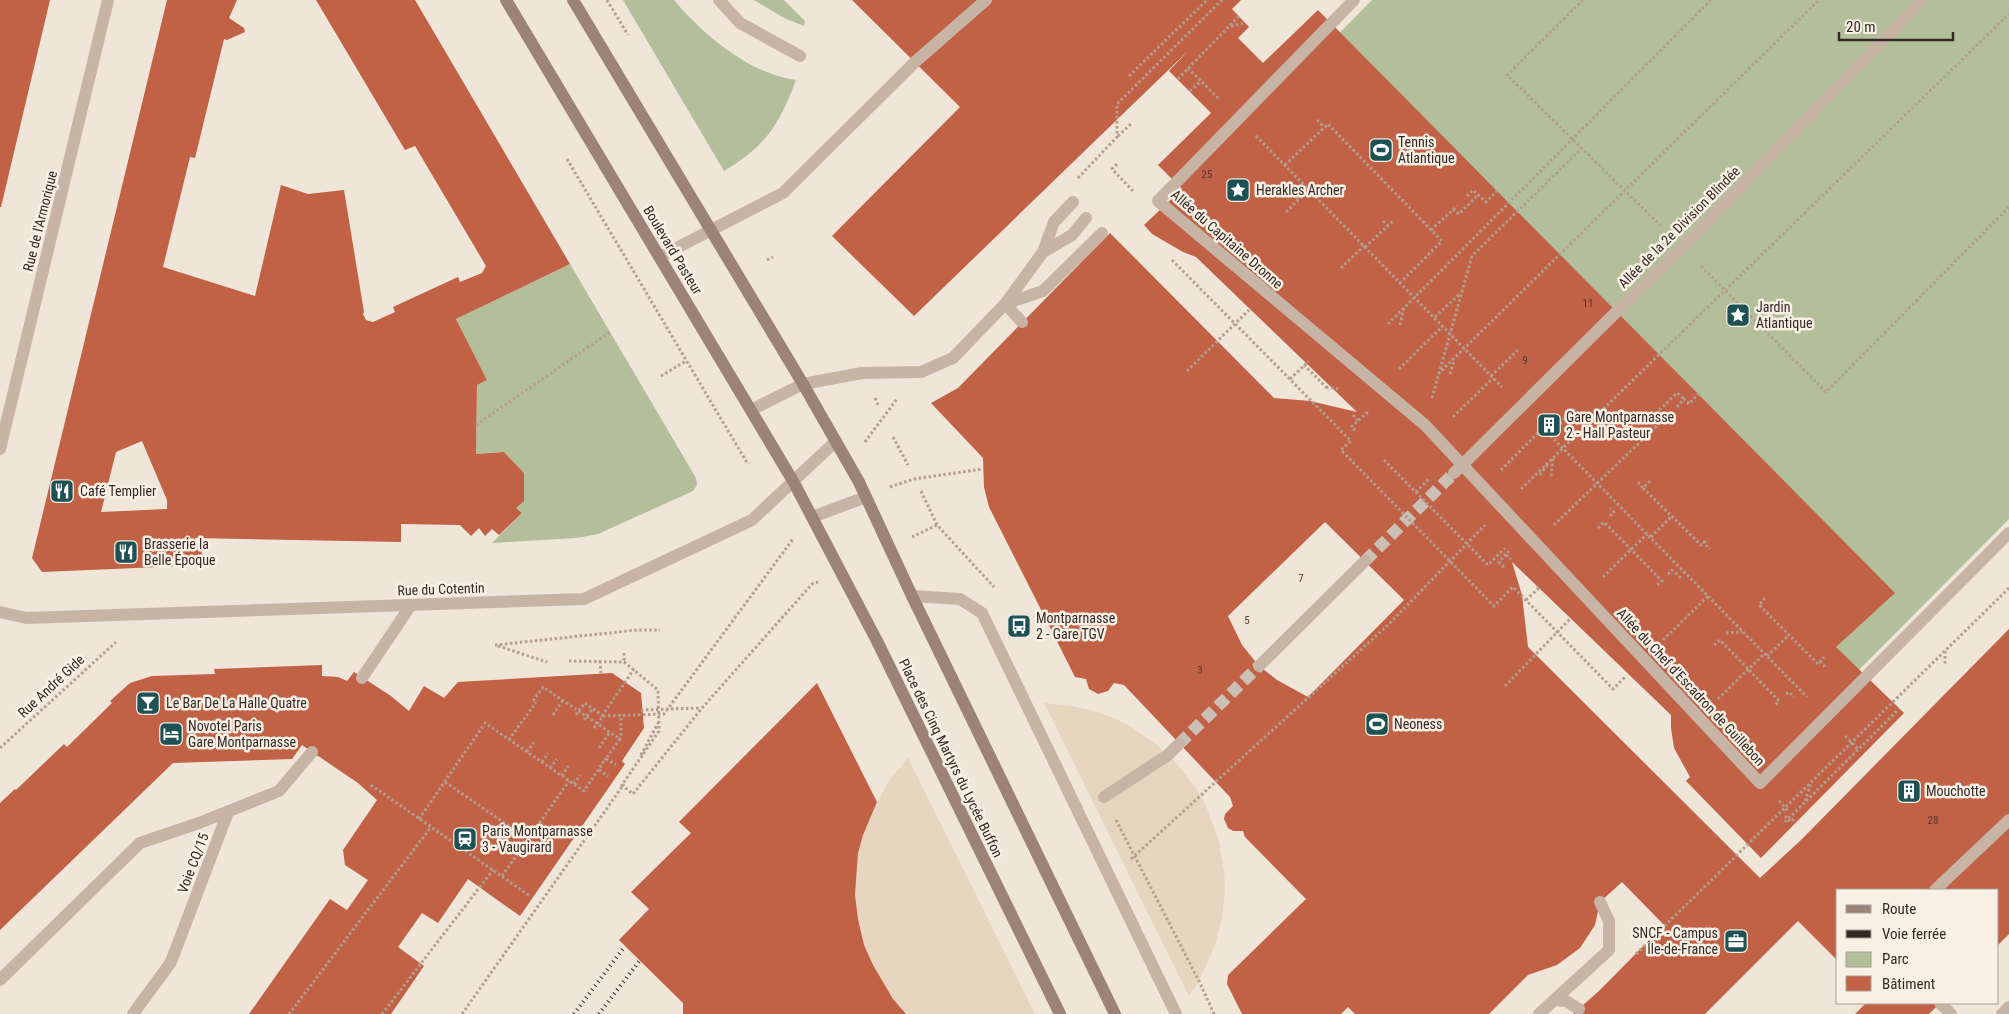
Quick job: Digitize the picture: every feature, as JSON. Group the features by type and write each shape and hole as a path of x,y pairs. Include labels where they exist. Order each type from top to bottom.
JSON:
{"main road":[{"name":"Boulevard Pasteur","path":"506,0 752,410 812,517"},
{"path":"573,0 712,230 859,482 912,596 1115,1014"},
{"name":"Place des Cinq Martyrs du Lycée Buffon","path":"812,517 877,641 1060,1014"}],"street":[{"name":"Rue de l'Armorique","path":"0,448 108,0"},
{"path":"719,0 740,23 800,56"},
{"path":"659,257 784,194 915,62 986,0"},
{"name":"Allée du Capitaine Dronne","path":"1354,0 1158,201 1425,425 1458,469"},
{"name":"Allée de la 2e Division Blindée","path":"1458,469 1682,247 1922,0"},
{"path":"752,410 803,384 862,373 921,372 953,358 1006,304 1043,252 1054,222 1073,202"},
{"path":"1043,252 1072,235 1086,218"},
{"path":"1006,304 1046,294 1102,233"},
{"path":"1006,304 1022,322"},
{"name":"Rue du Cotentin","path":"0,612 26,618 584,599 752,520 836,441"},
{"name":"Allée du Chef d'Escadron de Guillebon","path":"1458,469 1760,783 2009,533"},
{"path":"812,517 866,497"},
{"path":"1259,666 1365,561"},
{"path":"912,596 960,599 982,613 1176,1014"},
{"path":"362,678 411,605"},
{"path":"1104,797 1168,755 1180,744"},
{"path":"0,980 140,843 228,812 280,791 312,752"},
{"name":"Voie CQ/15","path":"133,1014 171,962 228,812"},
{"path":"1936,889 2009,820"},
{"path":"1539,1014 1609,950 1609,921 1600,902"},
{"path":"1556,1000 1566,1001 1579,1009"},
{"path":"1941,1004 1951,1014"},
{"path":"2002,1014 2009,1007"}],"path":[{"path":"1129,76 1207,0"},
{"path":"1582,0 1507,76 1682,247 1826,392 2009,207"},
{"path":"1388,324 1711,0"},
{"path":"1438,374 1819,0"},
{"path":"1516,493 2009,14"},
{"path":"1178,79 1239,16"},
{"path":"1229,27 1245,23"},
{"path":"1190,92 1201,81"},
{"path":"1317,120 1324,127"},
{"path":"1117,137 1132,123"},
{"path":"1285,165 1328,124 1442,241 1400,283"},
{"path":"1348,145 1352,141"},
{"path":"1425,425 1472,256 1582,148"},
{"path":"566,156 746,462"},
{"path":"1117,164 1112,169 1136,193 1158,201"},
{"path":"1390,188 1394,184"},
{"path":"1298,199 1299,187"},
{"path":"1286,212 1309,189"},
{"path":"1467,196 1473,190 1486,202 1498,190"},
{"path":"1431,230 1455,207 1459,214 1478,194"},
{"path":"1341,268 1364,246 1386,228 1393,221 1388,226 1383,221"},
{"path":"1353,250 1353,256"},
{"path":"767,260 773,257"},
{"path":"1172,260 1351,441 1341,450 1494,606 1514,587 1613,689 1630,672"},
{"path":"1435,318 1461,293"},
{"path":"1187,371 1254,306"},
{"path":"1400,325 1404,308"},
{"path":"1398,370 1443,326"},
{"path":"476,425 610,332"},
{"path":"1449,421 1518,350"},
{"path":"1290,380 1315,355"},
{"path":"1450,374 1454,359"},
{"path":"661,376 686,361"},
{"path":"1304,365 1327,389 1342,389"},
{"path":"1659,424 1652,417 1677,393 1688,404 1700,392"},
{"path":"1677,407 1684,399"},
{"path":"1549,434 1575,409"},
{"path":"1353,415 1358,421"},
{"path":"1547,531 1665,418"},
{"path":"1499,472 1544,428"},
{"path":"894,437 908,465"},
{"path":"1540,475 1553,457"},
{"path":"1551,476 1553,457"},
{"path":"866,497 914,479 982,469"},
{"path":"1643,488 1650,481"},
{"path":"1638,482 1701,546 1708,539 1704,543 1710,549"},
{"path":"910,538 937,525 920,491"},
{"path":"1610,508 1614,512 1610,516"},
{"path":"1651,537 1672,516"},
{"path":"1131,859 1388,625 1489,521"},
{"path":"1598,528 1604,522 1662,581 1656,586"},
{"path":"1596,584 1647,534"},
{"path":"1506,555 1511,559"},
{"path":"1668,574 1672,570 1681,578"},
{"path":"569,661 624,662 658,690 659,731 622,784 633,794 702,708 812,584"},
{"path":"1526,600 1539,588"},
{"path":"1630,959 2009,588"},
{"path":"1528,591 1532,595"},
{"path":"1662,640 1708,596"},
{"path":"1765,598 1759,605 1818,664 1824,657 1820,661 1825,667"},
{"path":"1505,686 1573,615"},
{"path":"547,662 495,645 637,630 660,630"},
{"path":"1726,634 1742,632"},
{"path":"1713,704 1748,669 1789,636"},
{"name":"Rue André Gide","path":"0,748 118,640"},
{"path":"1714,646 1720,640 1779,701 1774,706"},
{"path":"1945,651 1945,665"},
{"path":"624,653 624,662"},
{"path":"600,661 601,674"},
{"path":"597,723 634,669"},
{"path":"419,819 486,723 510,740 527,752 542,762 550,768 584,791 601,771 599,770 608,760 620,739 543,687 510,740"},
{"path":"1786,694 1789,692 1794,697"},
{"path":"553,715 563,700"},
{"path":"576,715 585,703 603,716"},
{"path":"584,720 593,708"},
{"path":"641,710 702,708"},
{"path":"1780,826 1899,709"},
{"path":"462,1014 620,791 664,714"},
{"path":"608,760 621,737 621,715"},
{"path":"599,748 610,732"},
{"path":"527,752 534,742"},
{"path":"1842,752 1852,743"},
{"path":"542,762 548,753"},
{"path":"550,768 556,759"},
{"path":"608,760 616,765"},
{"path":"562,776 568,766"},
{"path":"601,771 608,776"},
{"path":"574,784 580,775"},
{"path":"502,876 568,780"},
{"path":"1785,822 1804,803 1813,781"},
{"path":"445,782 528,839"},
{"path":"371,785 530,896"},
{"path":"1774,796 1789,812"},
{"path":"1104,797 1199,981 1214,1014"},
{"path":"1785,822 1787,817 1792,822 1795,818"},
{"path":"289,1014 431,827"},
{"path":"382,1014 493,870"}],"green space":[{"path":"623,0 674,0 713,39 729,51 762,70 796,80 777,122 751,153 724,171"},
{"path":"754,0 784,0 805,21 804,26 784,18"},
{"name":"Jardin Atlantique","path":"1372,0 2009,0 2009,519 1842,687 1262,111"},
{"path":"570,264 696,478 697,485 693,491 598,534 576,538 492,543 522,513 516,508 524,500 524,473 504,452 476,454 477,385 487,380 456,319"}],"shaded area":[{"path":"1044,703 1094,711 1116,719 1136,730 1158,746 1178,765 1197,790 1206,806 1219,841 1225,890 1222,918 1215,945 1199,981 1189,996"},
{"path":"908,758 1035,1014 906,1014 893,999 873,965 864,945 858,919 855,895 858,853 863,835 877,802 888,782"}],"building":[{"path":"0,0 50,0 1,207 0,207"},
{"path":"167,0 237,0 229,18 244,28 245,32 227,40 224,39 195,158 190,157 163,267 255,296 281,185 308,194 344,190 363,314 366,320 373,322 395,312 393,307 458,277 460,282 482,273 486,266 415,146 405,150 316,0 415,0 570,264 456,319 487,380 477,385 476,454 504,452 524,473 524,501 516,508 522,513 499,535 492,529 485,536 479,528 471,536 460,525 401,524 401,542 195,538 207,565 42,572 32,558","holes":["142,441 167,500 167,509 101,512 116,452"]},
{"path":"852,0 1241,0 1232,9 1249,27 1238,38 1263,63 1318,10 1895,593 1836,647 1904,713 1761,858 1686,781 1690,777 1674,748 1671,715 1512,562 1522,595 1528,647 1760,878 1802,839 2009,629 2009,934 1999,944 1999,889 1836,889 1836,959 1798,921 1705,1014 1573,1014 1600,990 1664,925 1622,882 1600,902 1595,925 1580,948 1557,965 1528,975 1489,1014 1355,1014 1348,1007 1341,1014 1242,1014 1227,984 1228,975 1306,899 1245,837 1243,831 1233,831 1228,828 1224,819 1225,814 1233,806 1230,797 1124,685 1114,683 1108,691 1098,694 1089,689 1086,679 1075,677 989,507 984,487 983,458 931,403 958,388 1110,233 1274,398 1310,401 1357,412 1196,257 1183,252 1152,234 1144,225 1182,189 1158,165 1211,113 1169,71 1188,51 914,316 832,236 960,107","holes":["1325,522 1404,600 1308,697 1277,680 1259,666 1242,645 1228,616"]},
{"path":"322,665 322,676 338,677 347,681 354,672 391,696 409,711 424,686 444,698 458,682 612,673 641,693 644,728 622,761 625,764 520,916 468,879 438,923 422,913 398,947 424,966 391,1014 249,1014 330,899 347,910 368,880 345,865 343,850 377,800 358,783 302,745 292,759 173,763 0,930 0,803 64,744 67,747 112,703 110,701 130,683 152,676 215,674 214,669"},
{"path":"817,683 877,802 863,835 858,853 855,895 858,919 864,945 873,965 893,999 906,1014 683,1014 683,1003 619,940 649,909 631,892 691,833 679,822"},
{"path":"1865,1004 1939,1004 1929,1014 1855,1014"}],"tunnel":[{"path":"1365,561 1454,473"},
{"path":"1179,744 1259,666"}],"railway":[{"path":"574,1014 625,946"},
{"path":"599,1014 640,960"}],"place":[{"name":"Tennis Atlantique","path":"1381,150"},
{"name":"Herakles Archer","path":"1238,190"},
{"name":"Jardin Atlantique","path":"1738,315"},
{"name":"Gare Montparnasse 2 - Hall Pasteur","path":"1549,425"},
{"name":"Café Templier","path":"62,491"},
{"name":"Brasserie la Belle Époque","path":"126,552"},
{"name":"Montparnasse 2 - Gare TGV","path":"1019,626"},
{"name":"Le Bar De La Halle Quatre","path":"148,703"},
{"name":"Neoness","path":"1377,724"},
{"name":"Novotel Paris Gare Montparnasse","path":"171,734"},
{"name":"Mouchotte","path":"1909,791"},
{"name":"Paris Montparnasse 3 - Vaugirard","path":"465,839"},
{"name":"SNCF - Campus Île-de-France","path":"1736,941"}]}
